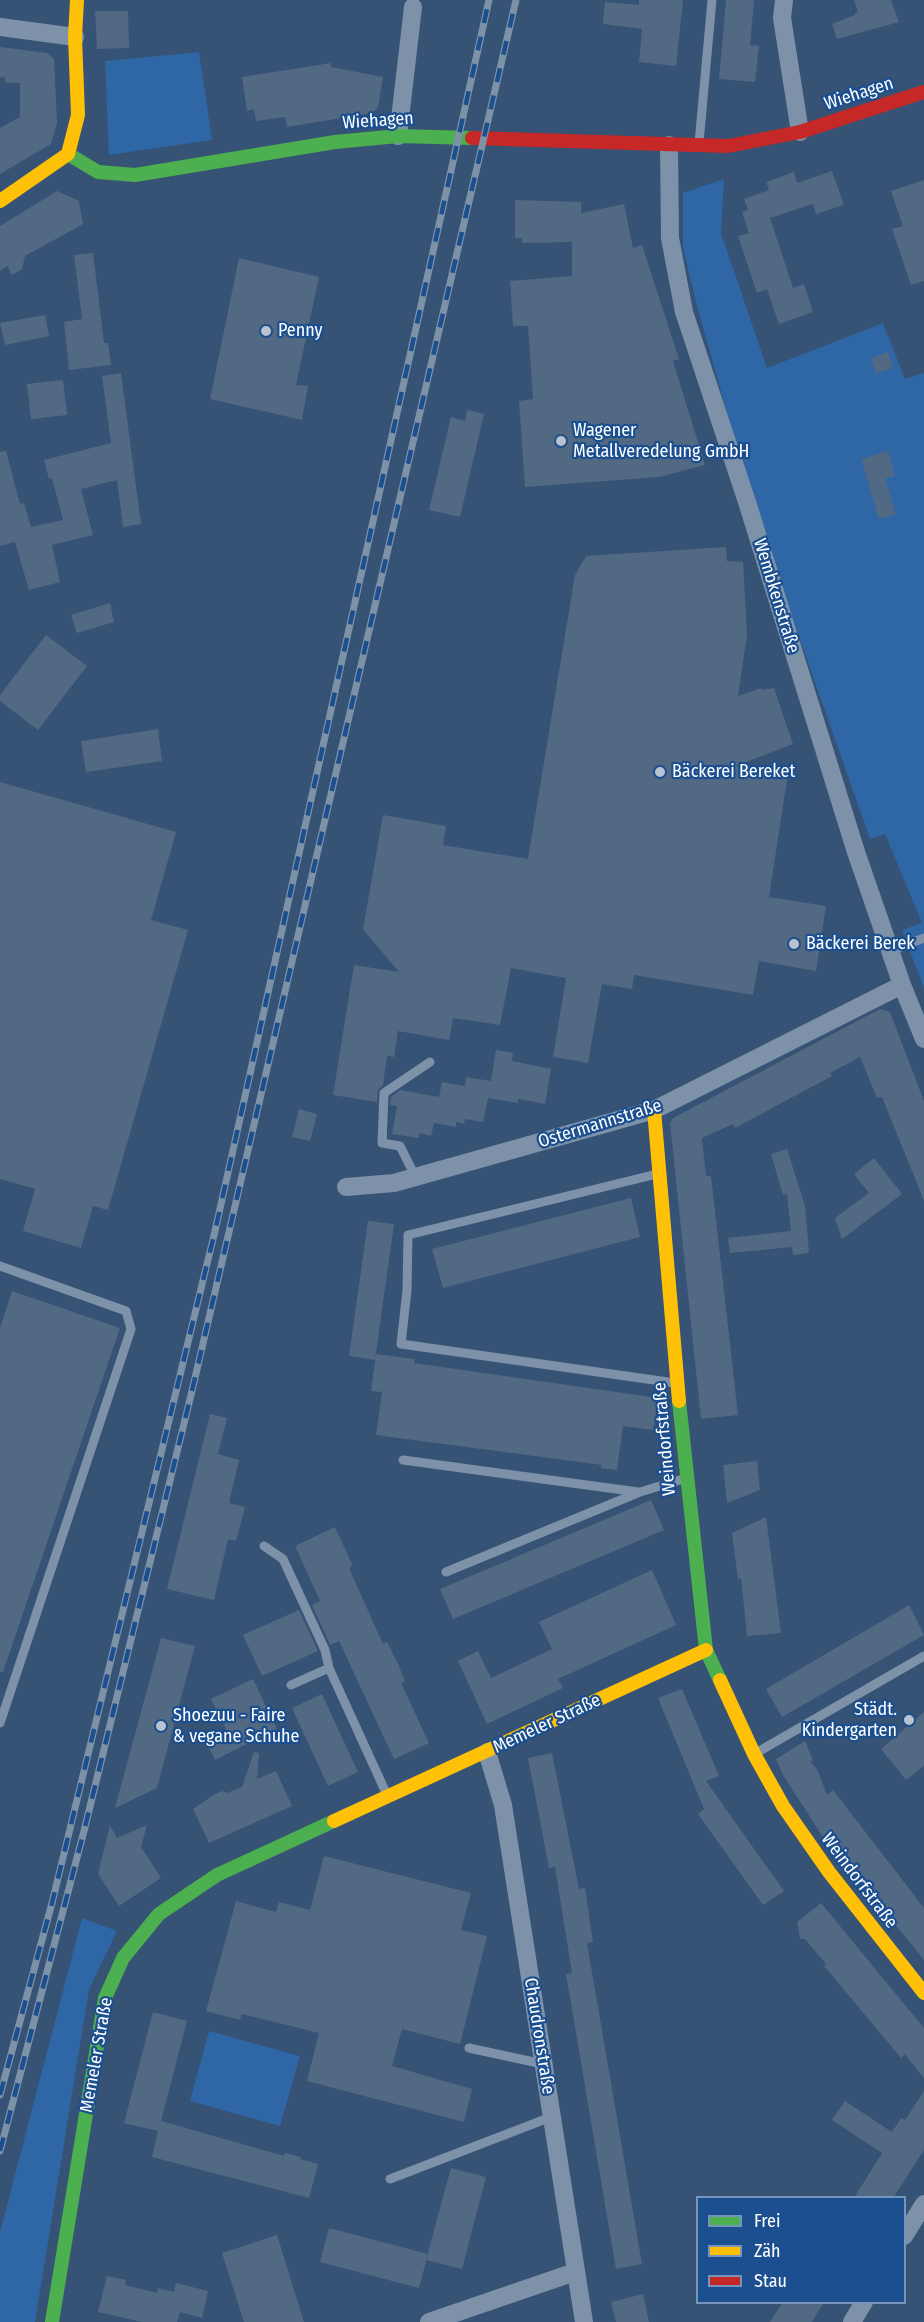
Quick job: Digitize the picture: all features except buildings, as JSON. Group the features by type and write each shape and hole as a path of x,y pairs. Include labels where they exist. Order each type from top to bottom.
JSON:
{"street":[{"path":"0,201 68,154 78,115 76,0"},
{"path":"784,0 782,18 800,132"},
{"path":"398,136 413,7"},
{"path":"0,27 75,37"},
{"name":"Wiehagen","path":"68,154 98,172 135,175 335,142 398,136 728,146 800,132 924,92"},
{"name":"Wembkenstraße","path":"669,145 670,238 684,312 747,502 856,852 902,985 924,1039"},
{"name":"Ostermannstraße","path":"346,1186 394,1183 654,1110 902,985"},
{"name":"Weindorfstraße","path":"654,1110 657,1174 685,1478 706,1650 754,1754 783,1806 829,1872 924,1993"},
{"name":"Memeler Straße","path":"52,2322 105,1998 123,1958 159,1914 217,1875 706,1650"},
{"name":"Chaudronstraße","path":"487,1752 503,1805 584,2322"},
{"path":"906,2233 924,2204"},
{"path":"429,2322 575,2272"},
{"path":"852,2322 863,2304"}],"lane":[{"path":"699,145 712,0"},
{"path":"891,951 924,938"},
{"path":"415,1176 400,1146 381,1143 384,1093 430,1062"},
{"path":"657,1174 408,1235 407,1290 401,1344 678,1383"},
{"path":"0,1266 126,1311 131,1329 0,1723"},
{"path":"403,1460 640,1492"},
{"path":"446,1572 640,1492 685,1478"},
{"path":"264,1546 283,1559 325,1650 329,1668 387,1795"},
{"path":"754,1754 924,1656"},
{"path":"291,1684 329,1668"},
{"path":"469,2048 543,2064"},
{"path":"390,2179 551,2117"}],"shaded area":[{"path":"199,52 212,140 109,155 105,61"},
{"path":"724,179 721,233 767,368 883,323 905,379 924,373 924,988 902,930 922,923 885,834 870,839 751,500 696,302 683,247 683,193"},
{"path":"82,1918 117,1931 89,1990 35,2322 0,2322 0,2232"},
{"path":"209,2031 300,2056 280,2126 190,2101"}],"railway":[{"path":"0,2095 52,1903 215,1231 489,0"},
{"path":"0,2151 84,1831 191,1395 516,0"}],"traffic: fast":[{"path":"68,154 98,172 135,175 335,142 398,136 472,138"},
{"path":"679,1401 706,1650 720,1680"},
{"path":"52,2322 105,1998 123,1958 159,1914 217,1875 334,1821"}],"traffic: slow":[{"path":"0,201 68,154 78,115 75,37 77,0"},
{"path":"654,1110 679,1401"},
{"path":"334,1821 706,1650"},
{"path":"720,1680 754,1754 783,1806 829,1872 924,1993"}],"traffic: jam":[{"path":"472,138 728,146 800,132 924,92"}],"place":[{"name":"Penny","path":"266,331"},
{"name":"Wagener Metallveredelung GmbH","path":"561,441"},
{"name":"Bäckerei Bereket","path":"660,772"},
{"name":"Bäckerei Berek","path":"794,944"},
{"name":"Städt. Kindergarten","path":"909,1720"},
{"name":"Shoezuu - Faire & vegane Schuhe","path":"161,1726"}]}
